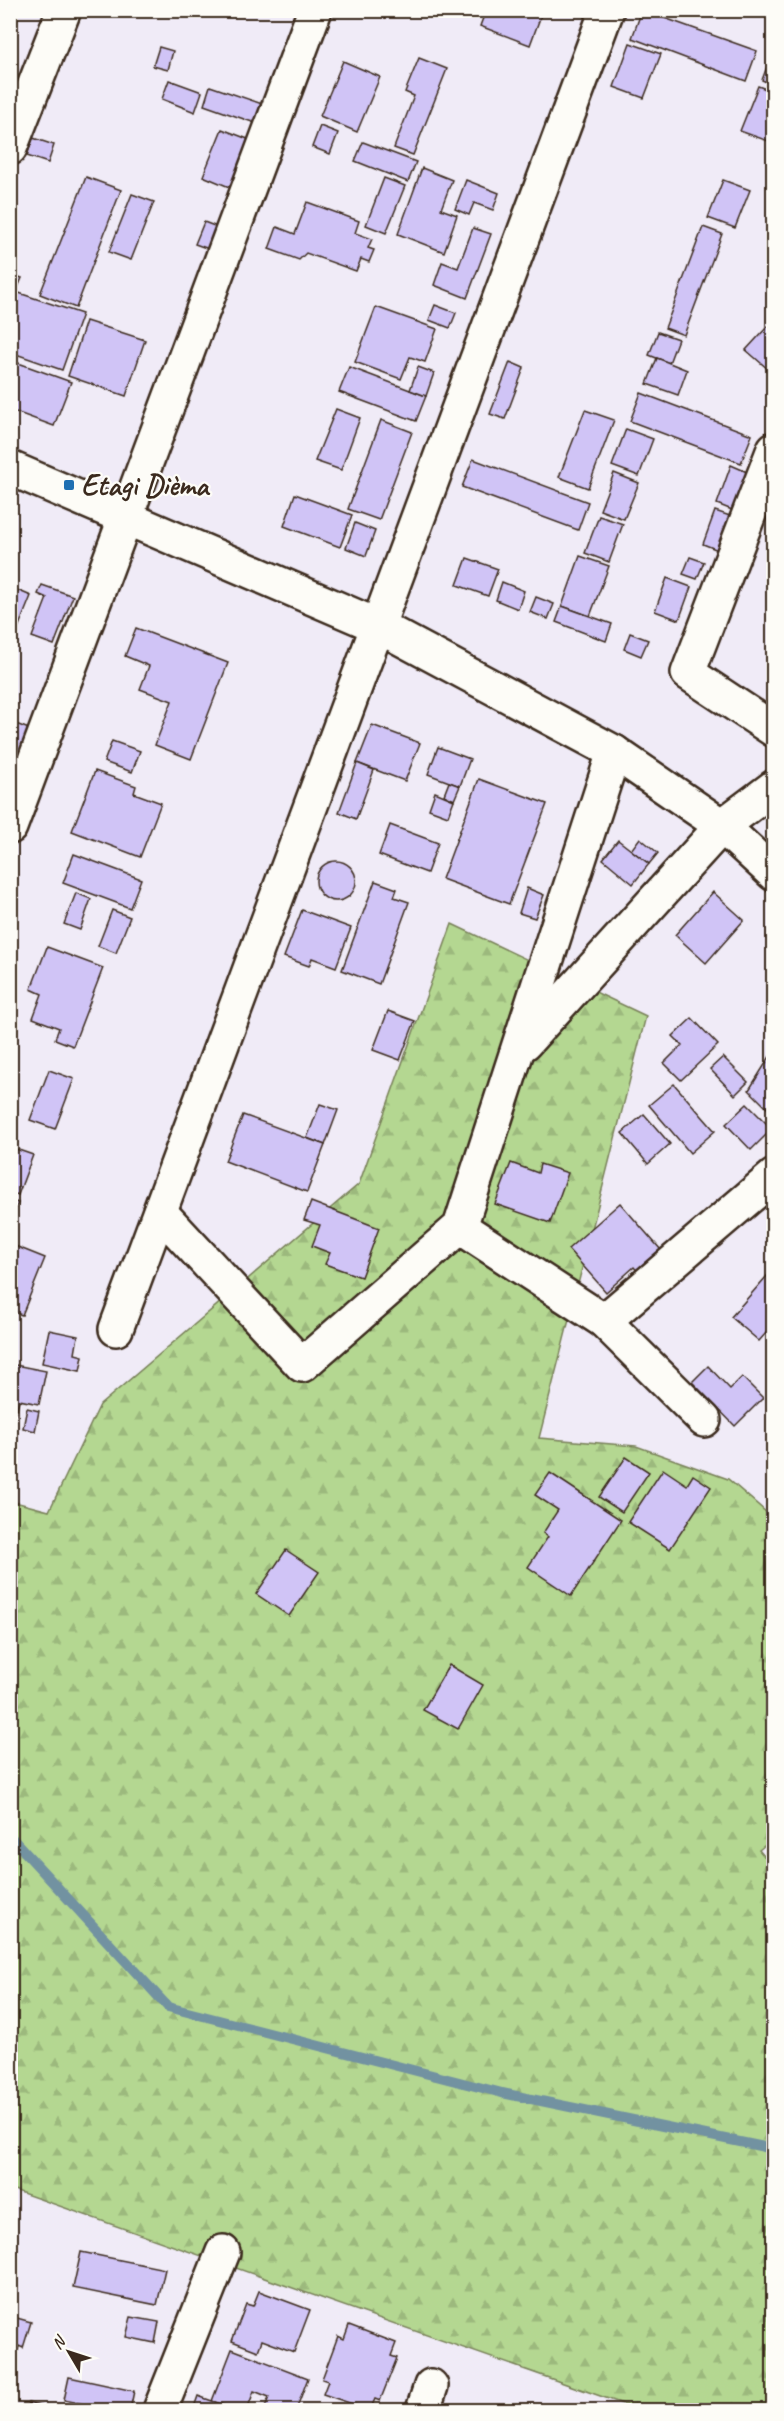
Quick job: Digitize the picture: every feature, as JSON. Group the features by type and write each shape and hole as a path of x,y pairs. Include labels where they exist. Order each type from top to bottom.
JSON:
{"street":[{"path":"10,148 64,10"},
{"path":"10,827 315,10"},
{"path":"116,1329 607,10"},
{"path":"774,449 688,673 774,730"},
{"path":"10,468 378,626 614,752 722,826 774,874"},
{"path":"160,1212 302,1365 460,1227 614,752"},
{"path":"517,1052 722,826 774,787"},
{"path":"604,1321 774,1176"},
{"path":"460,1227 604,1321 704,1420"},
{"path":"160,2410 223,2252"}],"green space":[{"path":"452,924 646,1016 539,1438 636,1446 728,1479 773,1518 774,1838 759,1850 774,1868 773,2410 640,2410 11,2189 11,1501 49,1511 100,1405 359,1184"}],"building":[{"path":"486,10 543,10 530,45 480,26"},
{"path":"642,10 757,51 746,81 632,38"},
{"path":"774,42 774,56 769,55"},
{"path":"630,43 661,54 644,98 614,87"},
{"path":"159,47 173,51 168,70 153,66"},
{"path":"419,58 447,69 413,155 394,148 414,96 405,92"},
{"path":"343,61 380,77 357,132 320,116"},
{"path":"768,64 774,66 774,85 762,80"},
{"path":"169,80 202,92 195,112 162,99"},
{"path":"210,86 265,105 258,124 204,105"},
{"path":"758,86 774,92 774,143 740,131"},
{"path":"320,126 338,133 330,154 312,147"},
{"path":"222,129 253,141 234,189 203,176"},
{"path":"33,138 54,145 48,163 27,156"},
{"path":"363,142 416,162 408,182 355,161"},
{"path":"422,168 452,180 441,209 457,215 444,252 398,234"},
{"path":"86,177 121,190 76,308 40,294"},
{"path":"384,178 405,186 386,233 366,225"},
{"path":"466,180 499,193 493,210 474,203 469,215 455,209"},
{"path":"723,180 750,190 735,228 708,218"},
{"path":"132,194 154,202 131,260 109,252"},
{"path":"307,202 359,221 355,233 372,239 368,248 374,250 369,262 361,259 356,271 306,253 299,260 269,249 277,227 295,234"},
{"path":"204,222 217,227 209,249 195,244"},
{"path":"703,227 722,234 684,335 665,328"},
{"path":"473,228 491,234 467,298 434,285 442,262 458,268"},
{"path":"10,274 22,278 16,292 82,314 62,370 10,352"},
{"path":"435,305 456,313 450,328 429,320"},
{"path":"376,307 437,329 425,362 410,357 401,379 355,362"},
{"path":"86,321 145,340 126,396 68,376"},
{"path":"768,326 774,331 774,365 769,370 746,350"},
{"path":"658,332 678,339 669,363 649,355"},
{"path":"657,358 687,370 678,395 647,384"},
{"path":"10,360 71,382 54,426 10,410"},
{"path":"510,362 524,368 505,419 490,414"},
{"path":"349,367 426,396 416,421 339,392"},
{"path":"418,367 434,373 426,396 410,390"},
{"path":"641,393 752,435 741,463 630,421"},
{"path":"336,409 360,418 341,470 315,461"},
{"path":"585,410 614,420 588,488 559,477"},
{"path":"381,420 412,432 379,520 348,509"},
{"path":"626,429 653,439 639,476 612,466"},
{"path":"473,459 588,502 578,530 462,487"},
{"path":"731,465 747,472 732,510 717,504"},
{"path":"614,473 639,483 624,519 600,510"},
{"path":"295,494 352,515 340,547 284,526"},
{"path":"715,511 730,516 718,550 703,544"},
{"path":"599,516 623,524 609,562 585,553"},
{"path":"355,523 375,531 366,556 346,548"},
{"path":"580,556 609,566 590,616 562,606"},
{"path":"690,557 704,562 697,579 683,574"},
{"path":"467,558 498,569 488,596 457,585"},
{"path":"667,578 691,587 679,620 655,611"},
{"path":"502,582 524,591 518,609 496,600"},
{"path":"42,585 73,596 54,645 32,637 47,598 38,594"},
{"path":"10,587 31,596 12,643 10,643"},
{"path":"536,597 554,604 548,619 530,612"},
{"path":"562,606 612,624 606,641 556,622"},
{"path":"136,628 228,663 191,759 155,745 172,701 140,689 149,666 125,656"},
{"path":"630,633 648,640 641,656 624,649"},
{"path":"16,724 34,731 22,761 10,757 10,738"},
{"path":"372,725 420,743 405,781 357,763"},
{"path":"112,741 140,751 132,772 104,762"},
{"path":"438,747 470,759 460,786 428,774"},
{"path":"357,763 374,770 356,819 339,812"},
{"path":"95,771 136,786 134,793 161,803 140,857 72,831"},
{"path":"479,779 547,804 509,904 442,879"},
{"path":"449,782 460,786 454,800 444,795"},
{"path":"435,792 454,800 448,816 429,809"},
{"path":"390,825 438,843 427,873 379,855"},
{"path":"640,838 658,853 649,864 631,850"},
{"path":"618,840 649,864 633,884 603,859"},
{"path":"74,854 141,879 130,908 63,883"},
{"path":"336,861 344,862 350,867 355,873 355,889 350,895 344,900 336,901 328,900 322,895 317,889 316,881 317,873 322,867 328,862"},
{"path":"375,881 397,889 394,897 409,902 379,984 342,970"},
{"path":"527,888 544,895 535,918 519,913"},
{"path":"713,892 744,920 706,963 675,935"},
{"path":"76,893 91,899 80,930 64,924"},
{"path":"112,910 130,917 116,953 98,946"},
{"path":"302,910 351,928 336,967 312,958 309,966 284,957"},
{"path":"47,947 103,968 73,1046 55,1039 59,1028 33,1018 42,994 31,989"},
{"path":"388,1011 415,1021 400,1060 373,1050"},
{"path":"692,1018 718,1045 681,1080 664,1063 682,1045 673,1036"},
{"path":"774,1050 774,1115 749,1090"},
{"path":"723,1057 748,1082 735,1095 710,1069"},
{"path":"49,1070 74,1079 55,1129 30,1120"},
{"path":"674,1084 715,1131 690,1153 649,1105"},
{"path":"320,1104 338,1110 325,1145 307,1138"},
{"path":"747,1104 772,1129 751,1150 726,1124"},
{"path":"644,1114 670,1144 648,1164 622,1133"},
{"path":"243,1115 325,1145 307,1192 225,1161"},
{"path":"10,1147 33,1155 18,1195 10,1192"},
{"path":"511,1163 538,1173 540,1164 568,1173 550,1223 495,1204"},
{"path":"10,1200 18,1203 10,1222"},
{"path":"311,1202 379,1228 361,1277 325,1264 330,1253 312,1246 320,1225 304,1220"},
{"path":"620,1203 668,1258 644,1279 634,1267 606,1292 568,1249"},
{"path":"15,1246 45,1258 22,1315 10,1311 10,1258"},
{"path":"774,1268 774,1324 759,1341 731,1317"},
{"path":"49,1330 78,1336 75,1354 83,1356 80,1371 42,1363"},
{"path":"10,1364 46,1371 39,1404 19,1400 13,1427 10,1427"},
{"path":"708,1366 730,1389 742,1377 763,1398 735,1426 692,1382"},
{"path":"27,1408 39,1411 35,1431 23,1428"},
{"path":"626,1457 649,1472 622,1512 599,1497"},
{"path":"663,1469 687,1485 693,1475 711,1487 670,1549 628,1522"},
{"path":"550,1473 621,1520 571,1596 528,1567 548,1537 543,1533 558,1510 535,1495"},
{"path":"286,1550 319,1572 289,1616 256,1594"},
{"path":"449,1665 483,1685 458,1729 423,1710"},
{"path":"81,2252 165,2269 157,2305 73,2288"},
{"path":"259,2291 310,2310 294,2352 262,2340 258,2351 232,2341 246,2304 253,2306"},
{"path":"10,2316 31,2322 23,2348 19,2346 11,2374"},
{"path":"131,2317 159,2322 155,2343 126,2337"},
{"path":"349,2325 396,2343 391,2356 397,2358 380,2401 375,2399 370,2410 323,2394 328,2381 322,2379 338,2336 344,2339"},
{"path":"232,2349 308,2378 296,2410 264,2410 269,2397 254,2391 247,2410 237,2410 212,2401"},
{"path":"69,2377 134,2391 130,2410 114,2410 64,2400"},
{"path":"198,2396 212,2401 237,2410 193,2410"},
{"path":"28,2403 56,2410 26,2410"}],"waterway":[{"path":"10,1836 168,2007 502,2093 774,2149"}],"place":[{"name":"Etagi Dièma","path":"69,485"}]}
